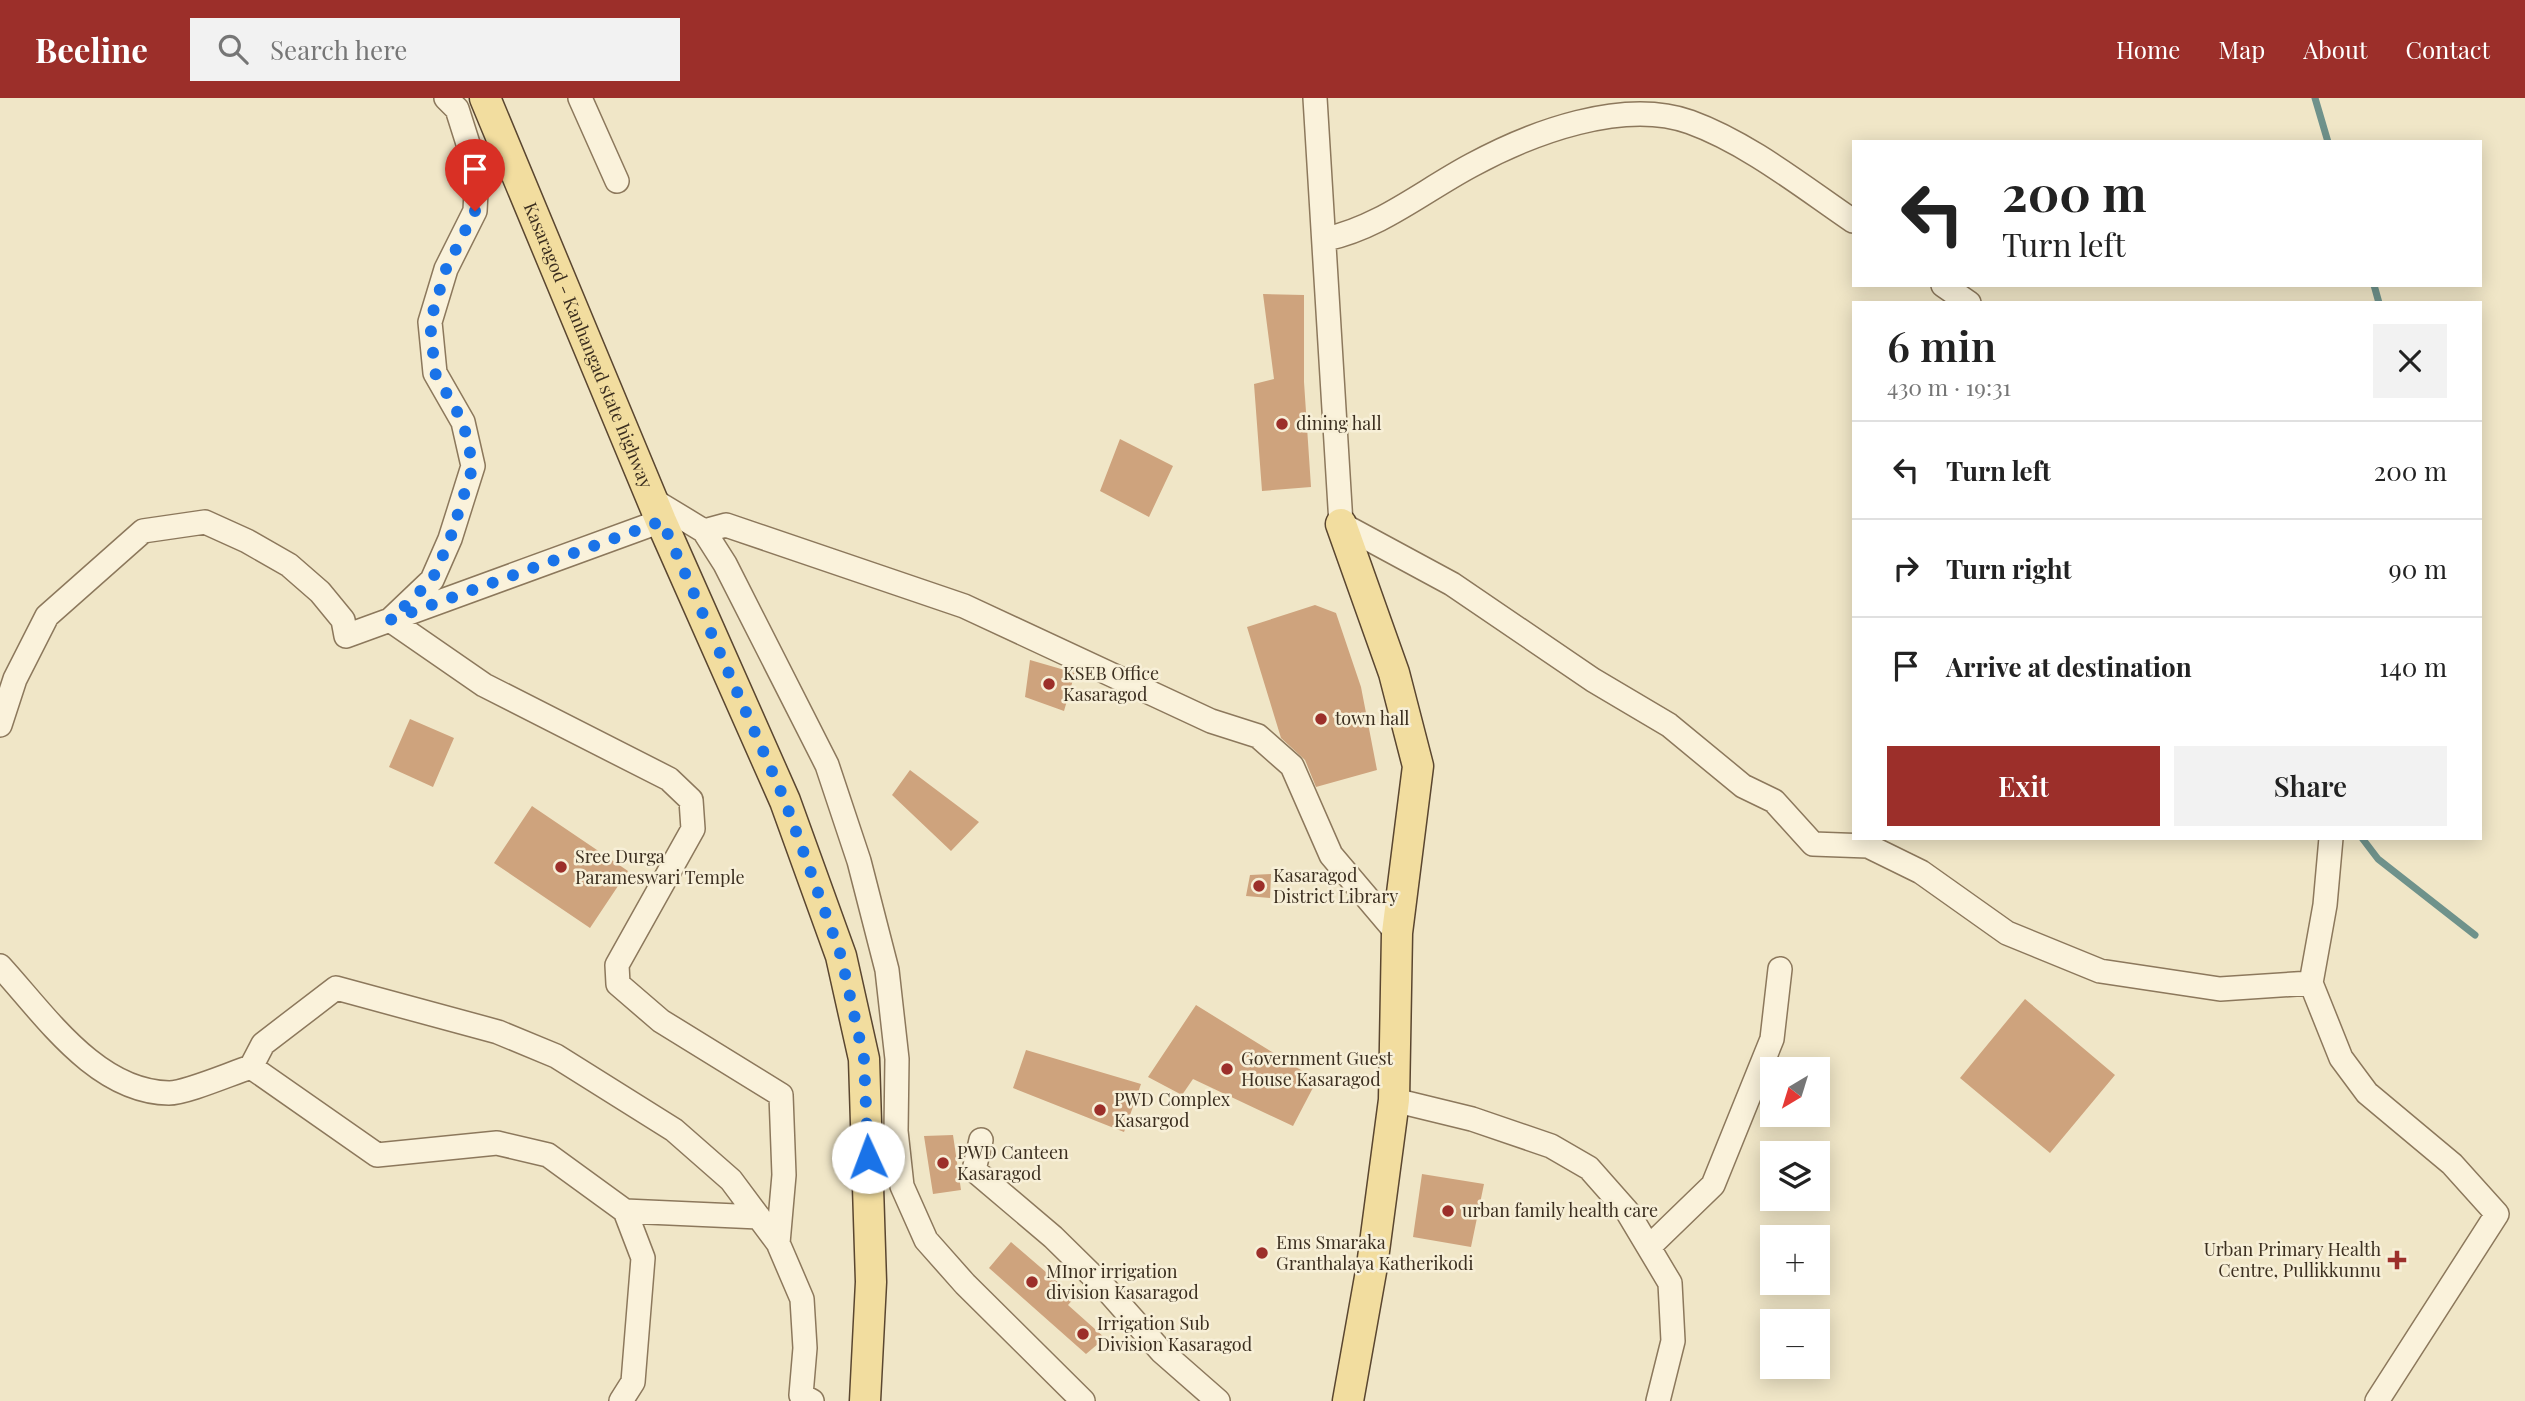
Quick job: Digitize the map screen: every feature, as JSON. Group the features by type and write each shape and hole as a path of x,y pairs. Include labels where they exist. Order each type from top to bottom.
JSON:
{"main road":[{"name":"Kasaragod - Kanhangad state highway","path":"485,98 657,511 785,801 841,956 864,1059 871,1282 865,1401"},
{"path":"1341,524 1394,673 1418,766 1396,933 1394,1100 1372,1266 1348,1401"}],"street":[{"path":"390,620 432,580 450,539 473,466 463,422 435,373 430,322 446,269 475,211 477,172 457,109 446,98"},
{"path":"580,98 617,181"},
{"path":"1315,98 1326,239 1341,524 1452,584 1593,680 1669,725 1743,786 1774,800 1813,844 1868,846 1921,872 2007,933 2100,971 2220,989 2311,983"},
{"path":"1326,239 1352,233 1399,210 1473,164 1559,128 1624,112 1689,121 1763,160 1852,220"},
{"path":"1945,287 1966,301"},
{"path":"0,725 15,679 47,616 143,531 205,522 247,541 289,565 320,592 343,620 346,636 657,511 704,531 725,564 827,765 859,861 887,970 897,1059 896,1131 902,1186 926,1240 965,1284 1083,1401"},
{"path":"704,531 726,525 964,606 1211,721 1258,736 1292,766 1331,855 1396,933"},
{"path":"390,620 484,685 669,779 691,800 693,829 617,965 618,984 662,1021 781,1095 784,1175 778,1243"},
{"path":"2331,840 2325,905 2311,983 2341,1058 2367,1093 2452,1164 2497,1214 2377,1401"},
{"path":"0,966 77,1049 120,1083 170,1093 251,1068 263,1044 336,988 498,1032 556,1056 674,1130 731,1180 759,1217 778,1243 802,1299 804,1348 801,1395 812,1401"},
{"path":"1650,1246 1713,1185 1772,1039 1780,969"},
{"path":"251,1068 377,1155 497,1143 548,1155 625,1211 643,1258 633,1382 621,1401"},
{"path":"1394,1100 1472,1119 1550,1146 1589,1168 1627,1211 1670,1283 1673,1340 1658,1401"},
{"path":"981,1140 974,1170 1052,1237 1107,1290 1161,1352 1218,1401"},
{"path":"625,1211 759,1217"}],"building":[{"name":"dining hall","path":"1263,294 1304,295 1304,382 1311,487 1262,491 1254,384 1274,379"},
{"path":"1120,439 1173,466 1149,517 1100,491"},
{"name":"town hall","path":"1315,605 1336,613 1361,687 1377,770 1316,787 1305,760 1281,738 1247,627"},
{"name":"KSEB Office Kasaragod","path":"1030,660 1075,673 1064,711 1025,697"},
{"path":"410,719 454,738 433,787 389,767"},
{"path":"910,770 979,822 951,851 892,795"},
{"name":"Sree Durga Parameswari Temple","path":"532,806 628,871 590,928 494,863"},
{"name":"Kasaragod District Library","path":"1271,874 1270,898 1246,896 1250,875"},
{"path":"2025,999 2115,1075 2050,1153 1960,1078"},
{"name":"Government Guest House Kasaragod","path":"1196,1005 1317,1080 1293,1126 1193,1079 1182,1095 1148,1077"},
{"name":"PWD Complex Kasargod","path":"1026,1050 1141,1084 1124,1132 1013,1088"},
{"name":"PWD Canteen Kasaragod","path":"953,1135 961,1190 933,1194 924,1136"},
{"name":"urban family health care","path":"1422,1174 1484,1184 1471,1247 1413,1237"},
{"name":"MInor irrigation division Kasaragod","path":"1011,1242 1075,1297 1068,1305 1105,1338 1086,1354 989,1268"}],"waterway":[{"path":"2315,98 2327,140"},
{"path":"2375,287 2378,301"},
{"path":"2364,840 2378,859 2475,935"}],"place":[{"name":"dining hall","path":"1282,424"},
{"name":"KSEB Office Kasaragod","path":"1049,684"},
{"name":"town hall","path":"1321,719"},
{"name":"Sree Durga Parameswari Temple","path":"561,867"},
{"name":"Kasaragod District Library","path":"1259,886"},
{"name":"Government Guest House Kasaragod","path":"1227,1069"},
{"name":"PWD Complex Kasargod","path":"1100,1110"},
{"name":"PWD Canteen Kasaragod","path":"943,1163"},
{"name":"urban family health care","path":"1448,1211"},
{"name":"Ems Smaraka Granthalaya Katherikodi","path":"1262,1253"},
{"name":"Urban Primary Health Centre, Pullikkunnu","path":"2397,1260"},
{"name":"MInor irrigation division Kasaragod","path":"1032,1282"},
{"name":"Irrigation Sub Division Kasaragod","path":"1083,1334"}],"route":[{"path":"475,211 446,269 430,322 435,373 463,422 473,466 450,539 432,580 390,620 662,521 785,801 841,956 864,1059 868,1157"}]}
